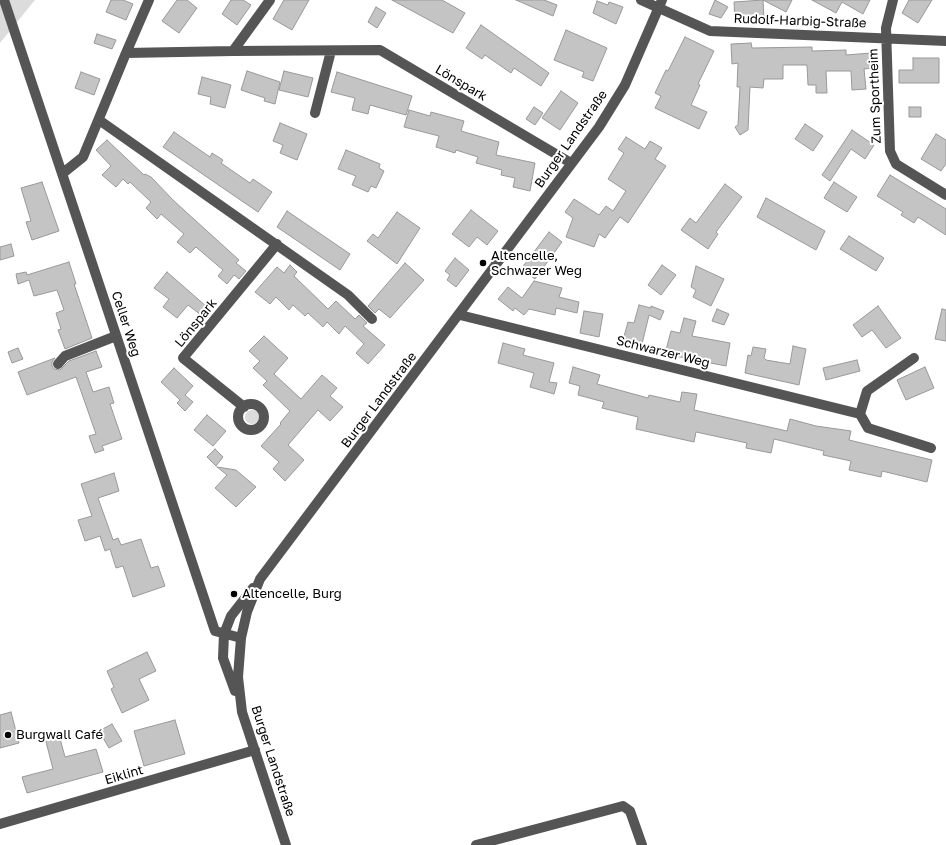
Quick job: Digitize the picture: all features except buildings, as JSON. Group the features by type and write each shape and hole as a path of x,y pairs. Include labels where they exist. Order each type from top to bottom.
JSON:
{"street":[{"name":"Celler Weg","path":"4,0 215,631 224,634"},
{"path":"63,173 83,157 149,0"},
{"path":"233,51 270,0"},
{"name":"Rudolf-Harbig-Straße","path":"641,0 660,4 710,31 946,40"},
{"name":"Zum Sportheim","path":"893,0 886,28 890,151 896,164 946,195"},
{"name":"Burger Landstraße","path":"286,845 242,712 238,677 241,638 247,612 260,579 460,315 599,127 625,85 660,4"},
{"name":"Lönspark","path":"126,53 380,50 571,163"},
{"path":"315,113 330,51"},
{"path":"99,120 348,295 372,319"},
{"name":"Lönspark","path":"244,407 183,358 277,244"},
{"name":"Schwarzer Weg","path":"460,315 860,414"},
{"path":"58,364 65,356 116,336"},
{"path":"914,358 867,391 860,414 868,428 931,448"},
{"path":"242,712 223,658 224,634 231,616 260,579"},
{"path":"224,634 241,638"},
{"name":"Eiklint","path":"0,824 255,750"},
{"path":"476,845 489,843 623,806 630,811 642,845"}],"shaded area":[{"path":"0,0 35,0 0,43"},
{"path":"249,410 255,410 259,414 259,420 255,424 249,424 245,420 245,414"}],"place":[{"name":"Altencelle, Schwazer Weg","path":"483,263"},
{"name":"Altencelle, Burg","path":"234,594"},
{"name":"Burgwall Café","path":"8,735"}]}
